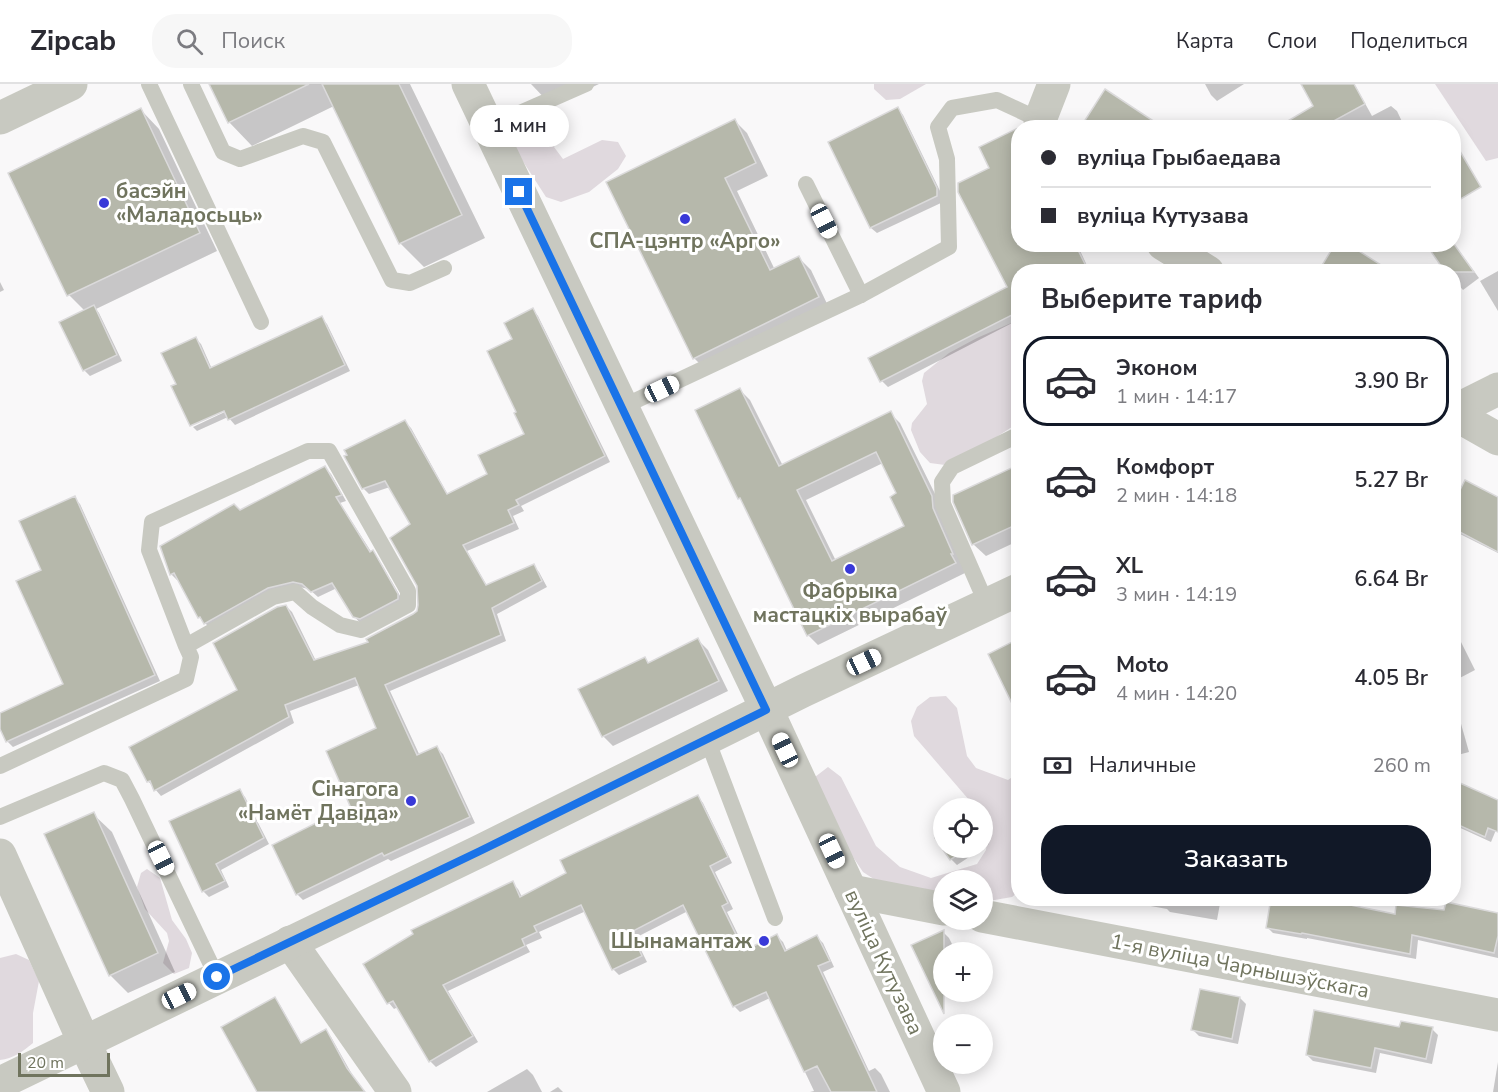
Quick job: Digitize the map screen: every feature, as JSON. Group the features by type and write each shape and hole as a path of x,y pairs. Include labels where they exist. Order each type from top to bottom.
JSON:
{"street":[{"path":"0,118 71,84"},
{"name":"вуліца Кутузава","path":"468,84 766,710 944,1092"},
{"path":"1042,120 1054,84"},
{"path":"1175,252 1195,264"},
{"path":"1461,408 1498,389"},
{"path":"1461,416 1498,439"},
{"path":"0,1083 480,851 803,691 1011,593"},
{"path":"0,855 108,1092"},
{"path":"851,891 933,907"},
{"name":"1-я вуліца Чарнышэўскага","path":"993,918 1498,1015"},
{"path":"290,942 395,1092"}],"lane":[{"path":"149,84 261,322"},
{"path":"191,84 223,152 240,159 303,136 323,142 392,280 410,283 444,268"},
{"path":"488,127 586,84"},
{"path":"622,408 861,295 949,247 947,159 938,127 952,108 997,100 1034,120"},
{"path":"806,184 861,295"},
{"path":"987,605 943,504 942,482 952,467 1011,438"},
{"path":"0,766 186,679 192,657 186,646 148,550 152,522 308,451 328,451 408,591 408,605 361,630 340,626 295,592 273,597 186,646"},
{"path":"707,739 775,918"},
{"path":"0,817 104,773 122,780 217,977"}],"shaded area":[{"path":"874,84 926,84 900,99 886,100 874,89"},
{"path":"1435,84 1498,84 1498,158 1486,161"},
{"path":"556,110 566,123 554,147 563,159 602,140 618,142 626,156 618,169 589,192 561,202 546,197 513,146 513,131 539,112"},
{"path":"1011,323 1011,428 961,460 945,465 930,463 920,452 911,430 912,423 927,404 922,381 924,373 949,353"},
{"path":"946,696 957,708 967,756 976,768 1008,780 1011,778 1011,897 993,900 993,870 957,870 977,864 981,858 993,858 993,798 967,798 914,736 911,721 917,707 930,697"},
{"path":"828,767 841,777 876,846 900,867 933,877 933,895 889,889 863,872 829,821 815,777"},
{"path":"147,869 160,878 172,920 186,939 192,953 189,968 174,974 163,963 169,941 167,933 145,909 137,887 141,873"},
{"path":"16,954 29,960 39,981 33,1013 33,1043 22,1052 0,1060 0,958"}],"building":[{"path":"209,84 309,84 228,123"},
{"path":"322,84 399,84 462,215 399,244"},
{"path":"1301,84 1354,84 1365,104 1336,120 1289,120 1313,106"},
{"path":"1105,89 1152,120 1085,120"},
{"path":"898,107 937,188 937,196 870,228 828,142"},
{"name":"басэйн «Маладосьць»","path":"141,108 200,233 67,296 8,173"},
{"name":"СПА-цэнтр «Арго»","path":"735,119 756,163 725,178 770,270 799,256 819,297 693,359 606,182"},
{"path":"1011,131 1011,252 1079,252 1085,264 1011,264 1011,316 880,382 868,358 1007,287 958,192 958,183 989,168 979,147"},
{"path":"1461,153 1481,187 1461,199"},
{"path":"1330,252 1361,252 1379,264 1323,264"},
{"path":"1431,252 1460,252 1474,272 1461,272 1461,264 1440,264"},
{"path":"94,305 117,355 83,371 59,322"},
{"path":"533,308 605,456 516,500 519,505 508,510 514,523 463,545 486,585 534,564 542,581 492,608 501,635 385,685 417,755 437,746 470,817 384,856 382,853 296,895 272,845 350,806 326,751 376,728 355,678 285,705 289,717 154,791 129,747 237,690 213,643 277,607 286,605 314,660 368,642 366,639 417,611 417,586 390,538 410,524 385,481 362,489 344,456 347,455 344,450 405,420 447,494 487,474 478,455 524,434 487,351 512,339 504,323"},
{"path":"322,316 345,365 228,420 224,411 190,426 171,386 176,384 161,353 196,337 210,368"},
{"path":"740,388 779,466 891,411 932,496 933,508 956,563 807,636 695,410","holes":["876,452 896,493 890,497 904,526 832,561 797,490"]},
{"path":"325,466 342,495 336,497 370,552 373,550 398,594 398,599 360,619 353,617 332,583 311,592 302,584 293,582 268,588 204,624 200,617 198,618 174,573 170,575 160,546 234,504 240,510"},
{"path":"1011,468 1011,527 972,545 953,502 953,495"},
{"path":"1465,480 1498,497 1498,552 1461,533 1461,488"},
{"path":"75,496 155,675 6,742 0,729 0,713 63,684 16,581 41,570 19,521"},
{"path":"698,638 719,681 602,737 578,689 645,657 648,663"},
{"path":"1011,642 1011,702 988,654"},
{"path":"1461,783 1498,800 1498,832 1488,828 1485,837 1461,826"},
{"path":"240,789 264,838 216,864 225,881 202,892 169,821"},
{"path":"698,795 728,857 710,866 728,903 722,906 744,951 777,934 785,951 817,935 830,961 818,966 877,1092 831,1092 817,1066 804,1072 766,992 733,1007 683,905 631,932 642,956 612,970 581,905 534,926 537,932 522,939 525,946 443,985 473,1036 429,1062 393,1001 387,1004 363,964 413,934 411,930 513,881 520,897 566,873 560,860"},
{"path":"94,812 158,953 109,976 44,834"},
{"path":"1461,905 1498,913 1498,936 1494,953 1412,935 1410,954 1266,928 1270,906 1356,906 1395,914 1396,906 1444,910 1445,906"},
{"path":"944,930 944,942 933,942 933,991 911,945"},
{"path":"1200,989 1240,997 1232,1039 1191,1030"},
{"path":"275,997 301,1043 326,1029 347,1068 365,1092 257,1092 221,1027"},
{"path":"938,1002 944,1002 944,1014"},
{"path":"1314,1010 1399,1027 1401,1021 1433,1027 1426,1059 1375,1048 1371,1068 1306,1055"}],"place":[{"name":"басэйн «Маладосьць»","path":"104,203"},
{"name":"СПА-цэнтр «Арго»","path":"685,219"},
{"name":"Фабрыка мастацкіх вырабаў","path":"850,569"},
{"name":"Сінагога «Намёт Давіда»","path":"411,801"},
{"name":"Шынамантаж","path":"764,941"}],"route":[{"path":"217,977 766,710 519,192"}]}
